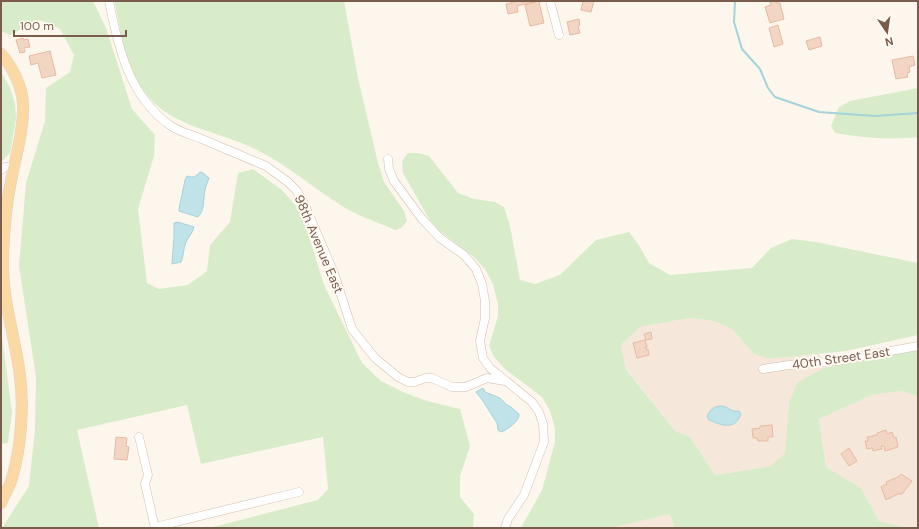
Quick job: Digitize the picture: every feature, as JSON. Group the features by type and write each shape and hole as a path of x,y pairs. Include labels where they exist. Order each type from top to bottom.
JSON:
{"main road":[{"path":"1,54 14,73 23,101 22,130 5,218 3,277 3,288 20,376 22,400 21,423 19,443 12,478 1,503"}],"street":[{"name":"98th Avenue East","path":"109,1 121,54 128,72 139,92 159,116 172,126 266,166 296,190 303,201 334,273 352,329 375,358 398,377 408,382 432,378 452,387 458,387 466,386 487,378 505,381"},
{"path":"550,1 559,35"},
{"path":"388,159 389,169 394,182 422,219 440,238 464,255 476,269 482,284 485,300 485,318 480,341 481,353 490,368 528,398 536,407 544,424 544,442 524,495 508,519 504,528"},
{"path":"1,170 5,167 14,166"},
{"name":"40th Street East","path":"763,369 843,360 918,346"},
{"path":"139,437 148,475 145,484 155,528 299,492"}],"shaded area":[{"path":"689,318 714,321 732,329 754,354 769,359 820,354 823,368 797,383 789,402 785,453 772,466 715,475 690,437 675,431 626,368 621,345 640,327"},
{"path":"900,391 918,396 918,528 908,528 879,521 861,488 826,467 819,419 872,395"},
{"path":"670,514 674,528 611,528"}],"green space":[{"path":"1,1 93,1 106,28 132,109 155,135 154,156 138,209 147,283 159,289 188,285 207,271 210,245 230,222 238,173 253,169 282,190 297,207 307,230 324,285 362,363 381,381 403,392 427,401 460,409 470,446 460,476 460,497 474,514 473,528 209,528 318,500 328,489 323,437 201,464 187,405 77,430 99,528 2,528 29,486 35,429 36,377 19,266 26,183 45,121 46,88 70,72 74,55 60,29 40,20 10,35 1,31"},
{"path":"114,1 344,1 358,78 378,163 384,182 404,211 407,221 401,228 395,230 361,216 348,210 281,164 259,151 181,121 167,113 154,103 143,90 132,70 124,47"},
{"path":"1,71 10,88 15,103 16,119 10,153 1,162"},
{"path":"918,88 918,137 876,138 856,136 835,133 831,126 839,107 850,101"},
{"path":"408,153 418,153 429,156 458,193 474,199 495,202 504,207 510,226 520,280 535,284 560,275 596,240 629,232 649,263 670,275 752,268 771,248 792,239 816,242 918,263 918,335 846,351 769,359 754,354 732,329 714,321 689,318 640,327 621,345 626,369 675,431 690,437 715,475 771,466 785,453 789,402 797,383 823,368 918,349 918,396 900,391 872,395 819,419 826,467 861,488 879,521 908,528 674,528 670,514 611,528 521,528 542,490 555,442 555,428 550,411 542,397 505,369 494,357 489,346 498,316 498,304 493,284 485,269 474,257 437,229 429,219 403,173 402,161"},
{"path":"1,329 12,412 8,443 1,444"}],"water":[{"path":"200,172 209,178 205,190 203,208 198,217 179,211 179,209 187,176 194,177"},
{"path":"178,222 194,227 184,247 181,262 172,264 174,223"},
{"path":"483,388 485,392 500,398 519,414 519,417 515,422 504,431 501,432 498,430 497,423 476,392"},
{"path":"721,406 733,411 739,411 741,414 735,423 731,425 723,425 709,420 707,416 710,411 715,407"}],"building":[{"path":"518,1 537,1 517,6 518,12 508,14 506,4"},
{"path":"539,1 545,1 539,2 544,23 530,26 525,5"},
{"path":"583,1 594,1 591,12 581,10"},
{"path":"776,1 777,3 780,3 784,19 770,23 765,7 771,5 770,2"},
{"path":"579,19 580,25 578,26 580,33 570,35 567,22"},
{"path":"778,25 783,44 774,47 769,28"},
{"path":"820,37 822,46 809,50 806,41"},
{"path":"23,38 23,40 28,39 30,47 24,48 25,52 20,53 16,40"},
{"path":"50,51 56,75 42,78 38,63 31,65 29,56"},
{"path":"913,56 915,65 909,67 910,72 907,73 908,77 896,79 892,60"},
{"path":"651,332 652,339 646,340 644,334"},
{"path":"645,340 647,347 645,347 648,349 649,355 637,358 633,343"},
{"path":"772,425 773,437 768,437 768,441 758,441 757,438 753,438 752,429 760,428 760,426"},
{"path":"886,430 887,434 892,432 894,438 896,437 898,447 885,451 884,446 881,446 882,449 873,451 872,448 867,449 865,441 868,441 867,437 877,435 877,433"},
{"path":"116,437 127,438 126,446 129,447 127,460 114,459"},
{"path":"849,448 857,461 849,466 841,454"},
{"path":"901,474 912,481 902,494 898,494 886,500 881,487 887,484 886,482 898,477"}],"waterway":[{"path":"735,1 734,22 742,49 760,69 768,88 775,97 819,112 875,116 918,113"}]}
